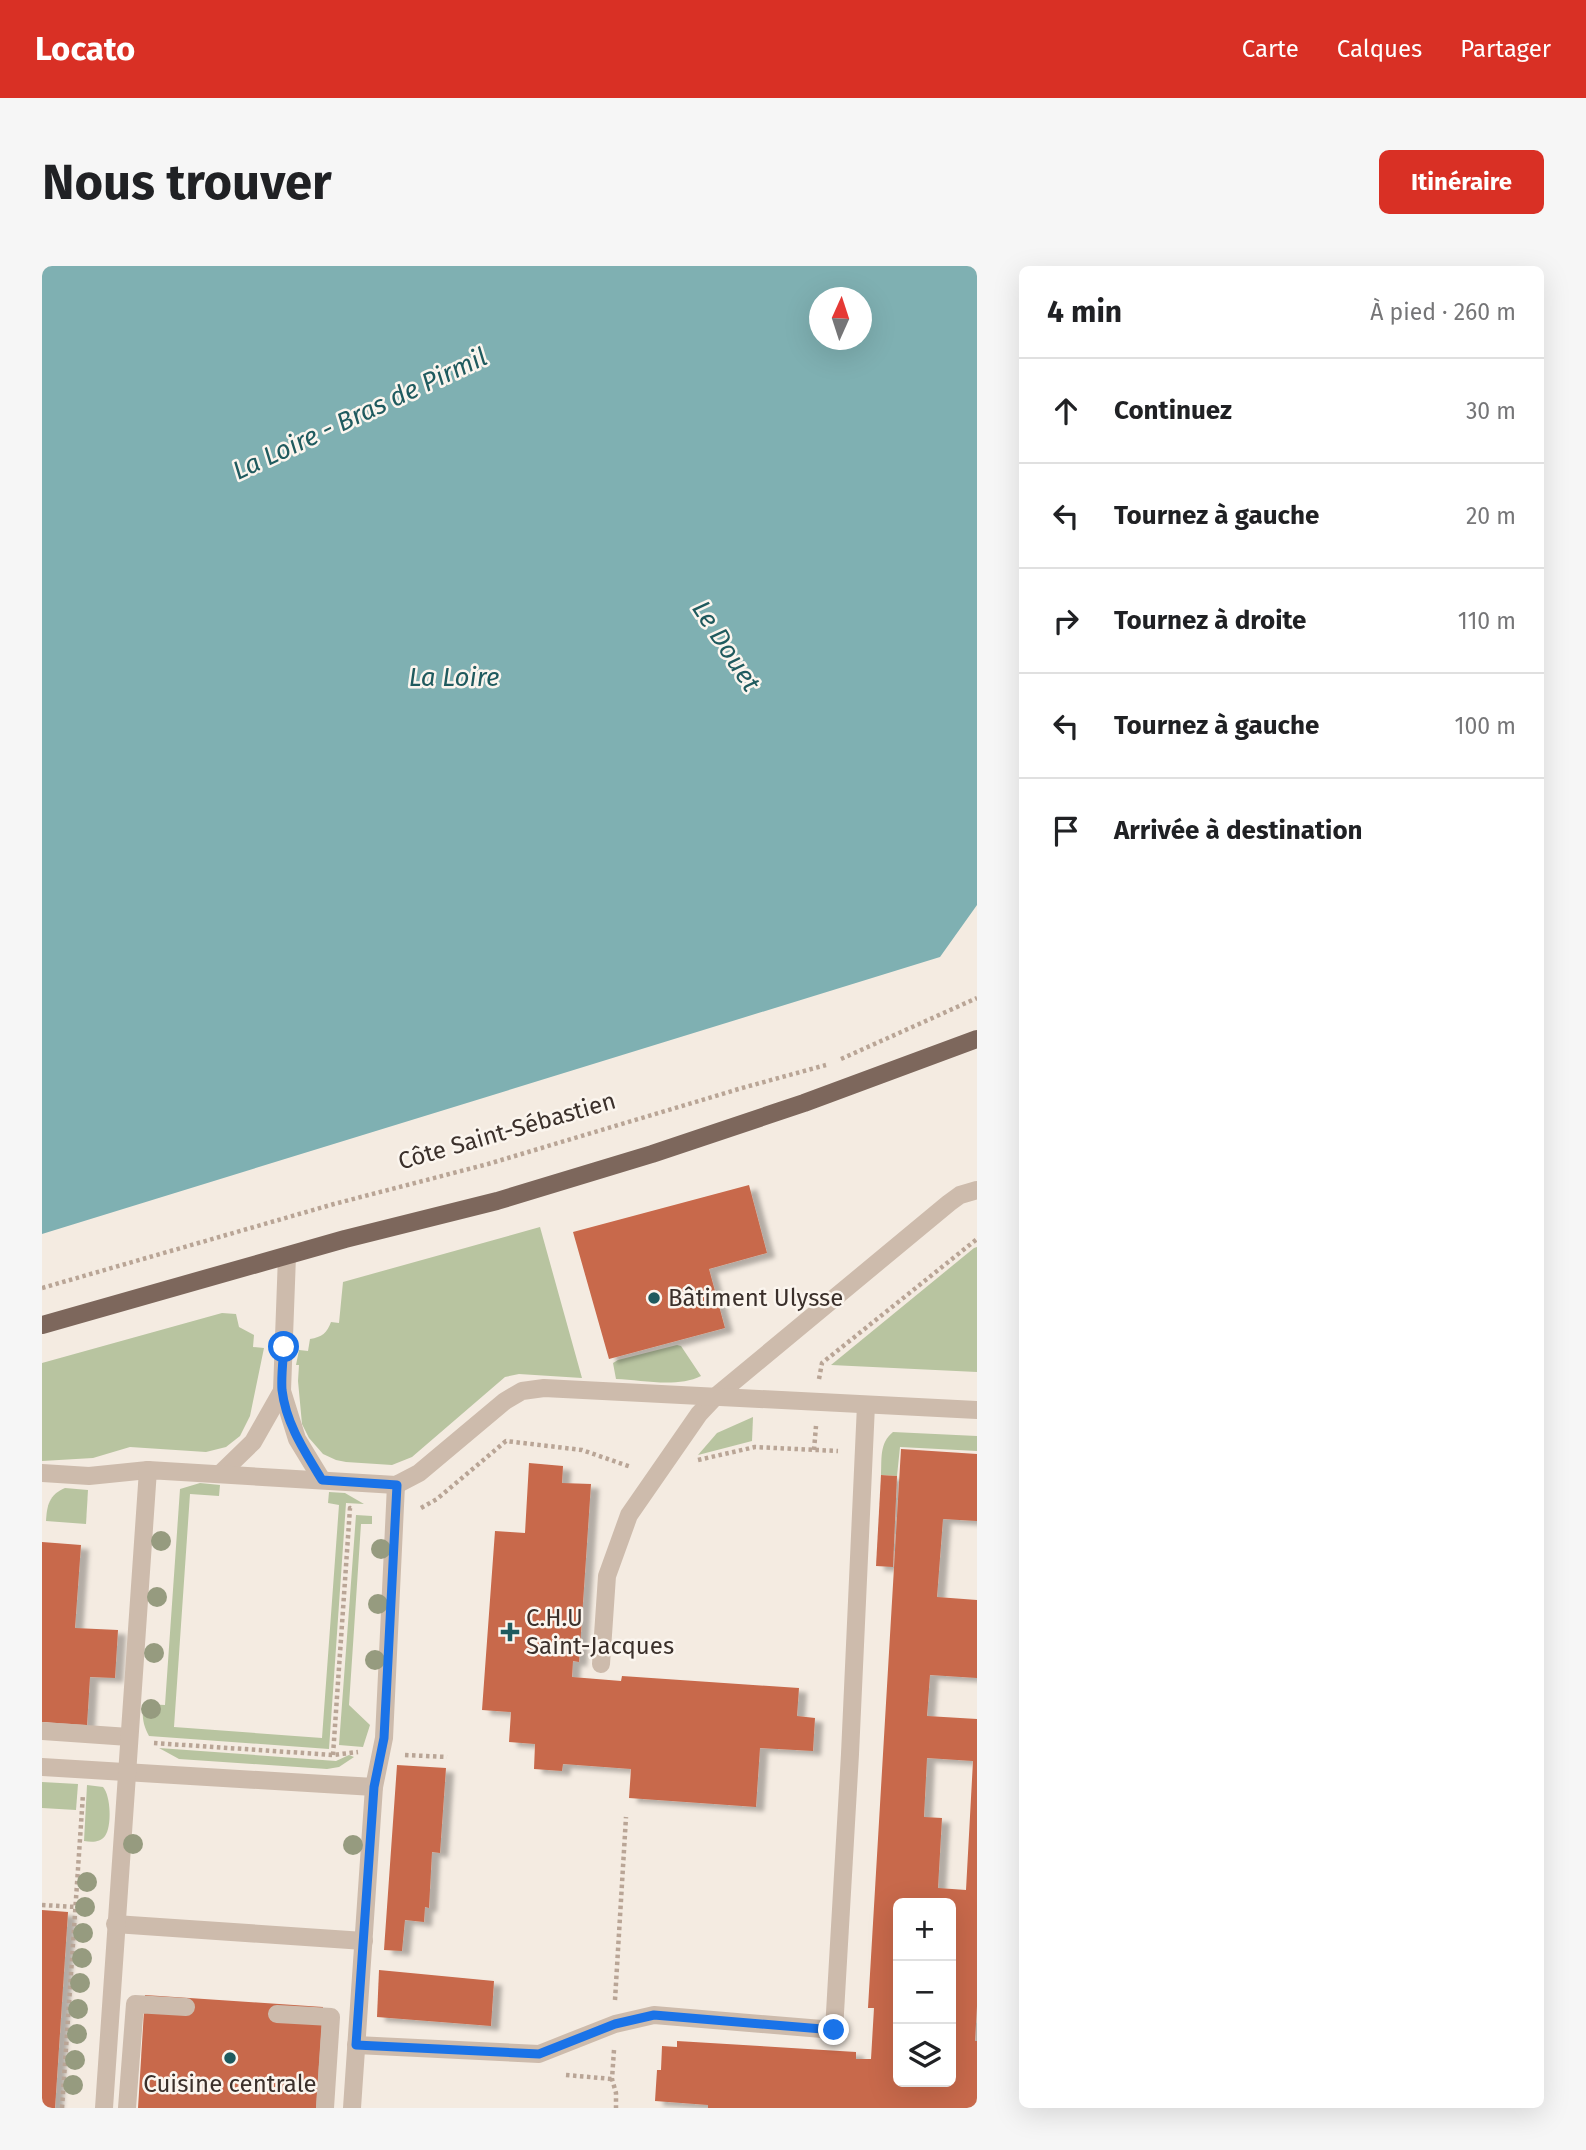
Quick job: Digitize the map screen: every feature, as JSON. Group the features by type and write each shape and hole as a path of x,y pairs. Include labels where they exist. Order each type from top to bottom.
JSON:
{"main road":[{"path":"42,1325 287,1256 497,1201 652,1154 804,1103 977,1039"}],"lane":[{"path":"601,1664 607,1576 629,1515 699,1414 715,1397 949,1203 960,1195 977,1189"},
{"path":"287,1256 282,1391 297,1439 322,1480"},
{"path":"42,1473 89,1476 148,1470 397,1485 419,1473 505,1401 522,1391 544,1388 977,1410"},
{"path":"220,1474 253,1442 282,1391"},
{"path":"356,2045 539,2054 615,2024 654,2015 834,2030 866,1405"},
{"path":"104,2108 148,1470"},
{"path":"352,2108 374,1787 384,1738 397,1485"},
{"path":"42,1731 128,1740"},
{"path":"42,1767 374,1787"},
{"path":"115,1924 364,1941"},
{"path":"127,2108 135,2004 186,2007"},
{"path":"277,2014 331,2017 325,2108"}],"path":[{"name":"Côte Saint-Sébastien","path":"42,1288 334,1204 488,1164 831,1064 977,998"},
{"path":"814,1450 819,1368 822,1363 977,1239"},
{"path":"333,1755 350,1508 394,1512 418,1509 437,1499 506,1441 582,1450 636,1469 692,1462 743,1448 864,1452"},
{"path":"128,1740 333,1755 348,1752 447,1757"},
{"path":"62,2108 84,1770"},
{"path":"616,2108 612,2079 626,1817"},
{"path":"42,1905 76,1907"},
{"path":"566,2075 612,2079"}],"green space":[{"path":"540,1227 582,1378 519,1374 505,1377 412,1457 392,1465 346,1462 323,1454 309,1438 302,1424 299,1365 296,1365 299,1350 308,1351 310,1339 324,1334 331,1322 339,1323 343,1282"},
{"path":"977,1247 977,1372 831,1365 974,1248"},
{"path":"222,1313 236,1314 239,1327 254,1335 253,1347 264,1348 250,1416 240,1436 226,1447 206,1452 130,1447 93,1458 42,1461 42,1363"},
{"path":"681,1346 701,1376 681,1382 616,1379 613,1363 618,1360"},
{"path":"753,1417 752,1441 698,1455 717,1433"},
{"path":"893,1432 977,1436 977,1451 900,1447 897,1476 881,1475 883,1446"},
{"path":"200,1483 220,1485 219,1496 190,1494 174,1727 322,1738 339,1505 328,1503 329,1492 345,1493 364,1504 346,1503 329,1749 149,1736 147,1732 143,1721 143,1704 165,1705 180,1489"},
{"path":"65,1488 88,1490 86,1524 46,1521 50,1501"},
{"path":"356,1515 372,1516 372,1524 361,1524 349,1705 370,1725 363,1747 339,1745"},
{"path":"159,1748 336,1761 349,1755 354,1757 339,1767 327,1769 179,1759"},
{"path":"42,1782 78,1784 76,1810 42,1808"},
{"path":"87,1785 103,1787 109,1804 107,1832 101,1840 95,1842 84,1841"}],"water":[{"name":"La Loire","path":"42,266 977,266 977,905 940,957 42,1234"}],"building":[{"name":"Bâtiment Ulysse","path":"749,1185 767,1253 709,1269 725,1328 609,1359 573,1232"},
{"path":"901,1449 977,1454 977,1521 943,1519 937,1597 977,1600 977,1678 930,1675 927,1716 977,1719 977,2108 708,2108 708,2105 655,2101 662,2046 677,2047 677,2041 856,2052 856,2059 871,2059 874,2008 868,2008","holes":["927,1758 973,1761 966,1890 938,1888 942,1818 924,1817"]},
{"path":"529,1463 563,1466 562,1483 591,1484 579,1662 573,1661 572,1677 621,1681 622,1676 799,1688 797,1716 815,1718 813,1751 760,1748 756,1807 629,1798 631,1769 563,1764 562,1771 534,1769 535,1744 509,1742 511,1712 482,1710 495,1531 525,1533"},
{"path":"881,1475 897,1476 893,1567 876,1566"},
{"path":"42,1542 81,1545 75,1628 118,1630 115,1678 90,1677 87,1725 42,1722"},
{"path":"397,1765 446,1768 440,1853 432,1852 429,1908 425,1907 424,1922 405,1920 402,1951 384,1950"},
{"path":"42,1910 68,1912 55,2108 42,2108"},
{"path":"379,1970 494,1981 491,2026 377,2017"},
{"name":"Cuisine centrale","path":"145,1995 323,2007 316,2108 138,2108"}],"place":[{"name":"Bâtiment Ulysse","path":"654,1298"},
{"name":"C.H.U Saint-Jacques","path":"510,1632"},
{"name":"Cuisine centrale","path":"230,2058"}],"route":[{"path":"284,1347 282,1391 291,1423 297,1439 322,1480 397,1485 384,1738 374,1787 356,2045 539,2054 615,2024 654,2015 834,2030"}],"water label":[{"name":"La Loire - Bras de Pirmil","path":"360,414"},
{"name":"Le Douet","path":"726,646"}]}
